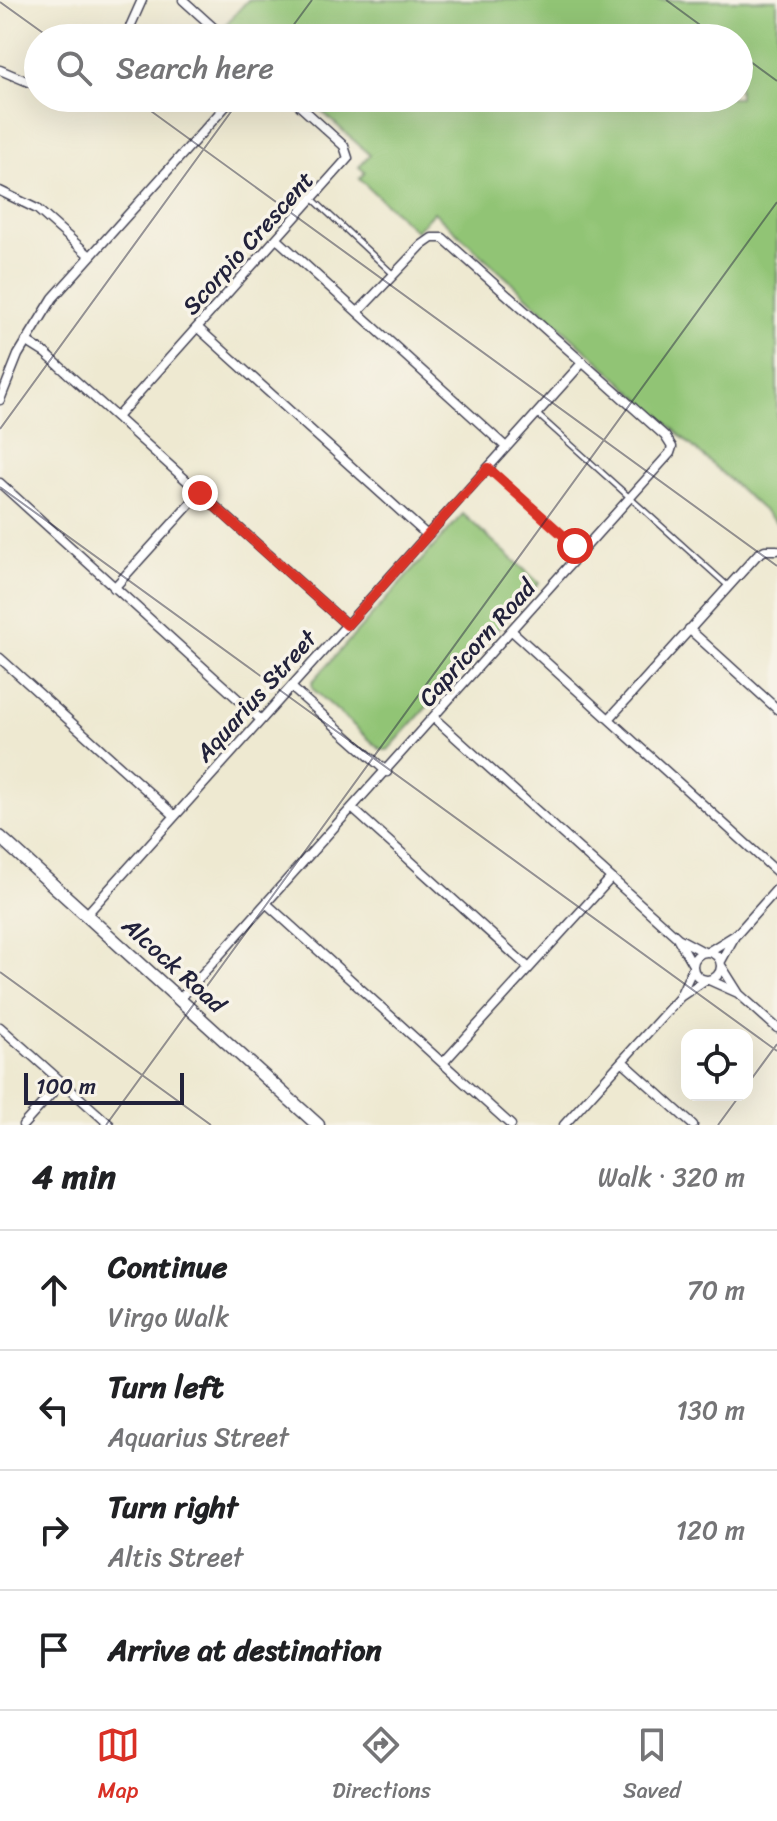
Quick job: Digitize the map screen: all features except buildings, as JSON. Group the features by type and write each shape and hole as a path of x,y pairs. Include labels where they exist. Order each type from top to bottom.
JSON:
{"street":[{"path":"131,24 142,0"},
{"path":"183,0 210,24"},
{"path":"0,70 24,80"},
{"path":"0,400 26,341 53,298 220,112"},
{"name":"Scorpio Crescent","path":"117,417 340,171 349,154 306,112"},
{"path":"0,191 37,209 90,256"},
{"name":"Capricorn Road","path":"180,999 668,459 672,447 665,436 443,238 427,241 358,312"},
{"path":"278,240 506,447"},
{"path":"198,328 427,535"},
{"path":"26,341 45,353 347,625"},
{"name":"Aquarius Street","path":"86,915 583,362"},
{"path":"1,486 261,720"},
{"path":"114,588 200,493"},
{"path":"609,719 762,551 777,550"},
{"path":"689,629 777,709"},
{"path":"513,632 777,872"},
{"path":"0,658 175,816"},
{"path":"291,687 387,772"},
{"path":"435,719 678,938 706,952 721,964 739,994 777,1028"},
{"path":"353,809 529,968"},
{"name":"Alcock Road","path":"0,837 318,1125"},
{"path":"443,1063 611,878"},
{"path":"564,1125 680,997 719,974 737,934 777,889"},
{"path":"267,904 511,1125"},
{"path":"680,997 693,966 706,952 737,934"},
{"path":"678,938 697,975 739,994"},
{"path":"0,1027 110,1125"},
{"path":"622,1061 693,1125"},
{"path":"23,1125 62,1082"}],"lane":[{"path":"314,200 394,275"},
{"path":"537,413 728,586"},
{"path":"488,468 584,553"}],"green space":[{"path":"248,0 777,0 777,523 434,212 416,231 359,179 365,172 359,167 370,155 322,112 753,112 753,24 226,24"},
{"path":"463,514 539,583 388,750 381,750 313,689 312,682"}],"route":[{"path":"200,493 347,625 488,468 575,546"}]}
